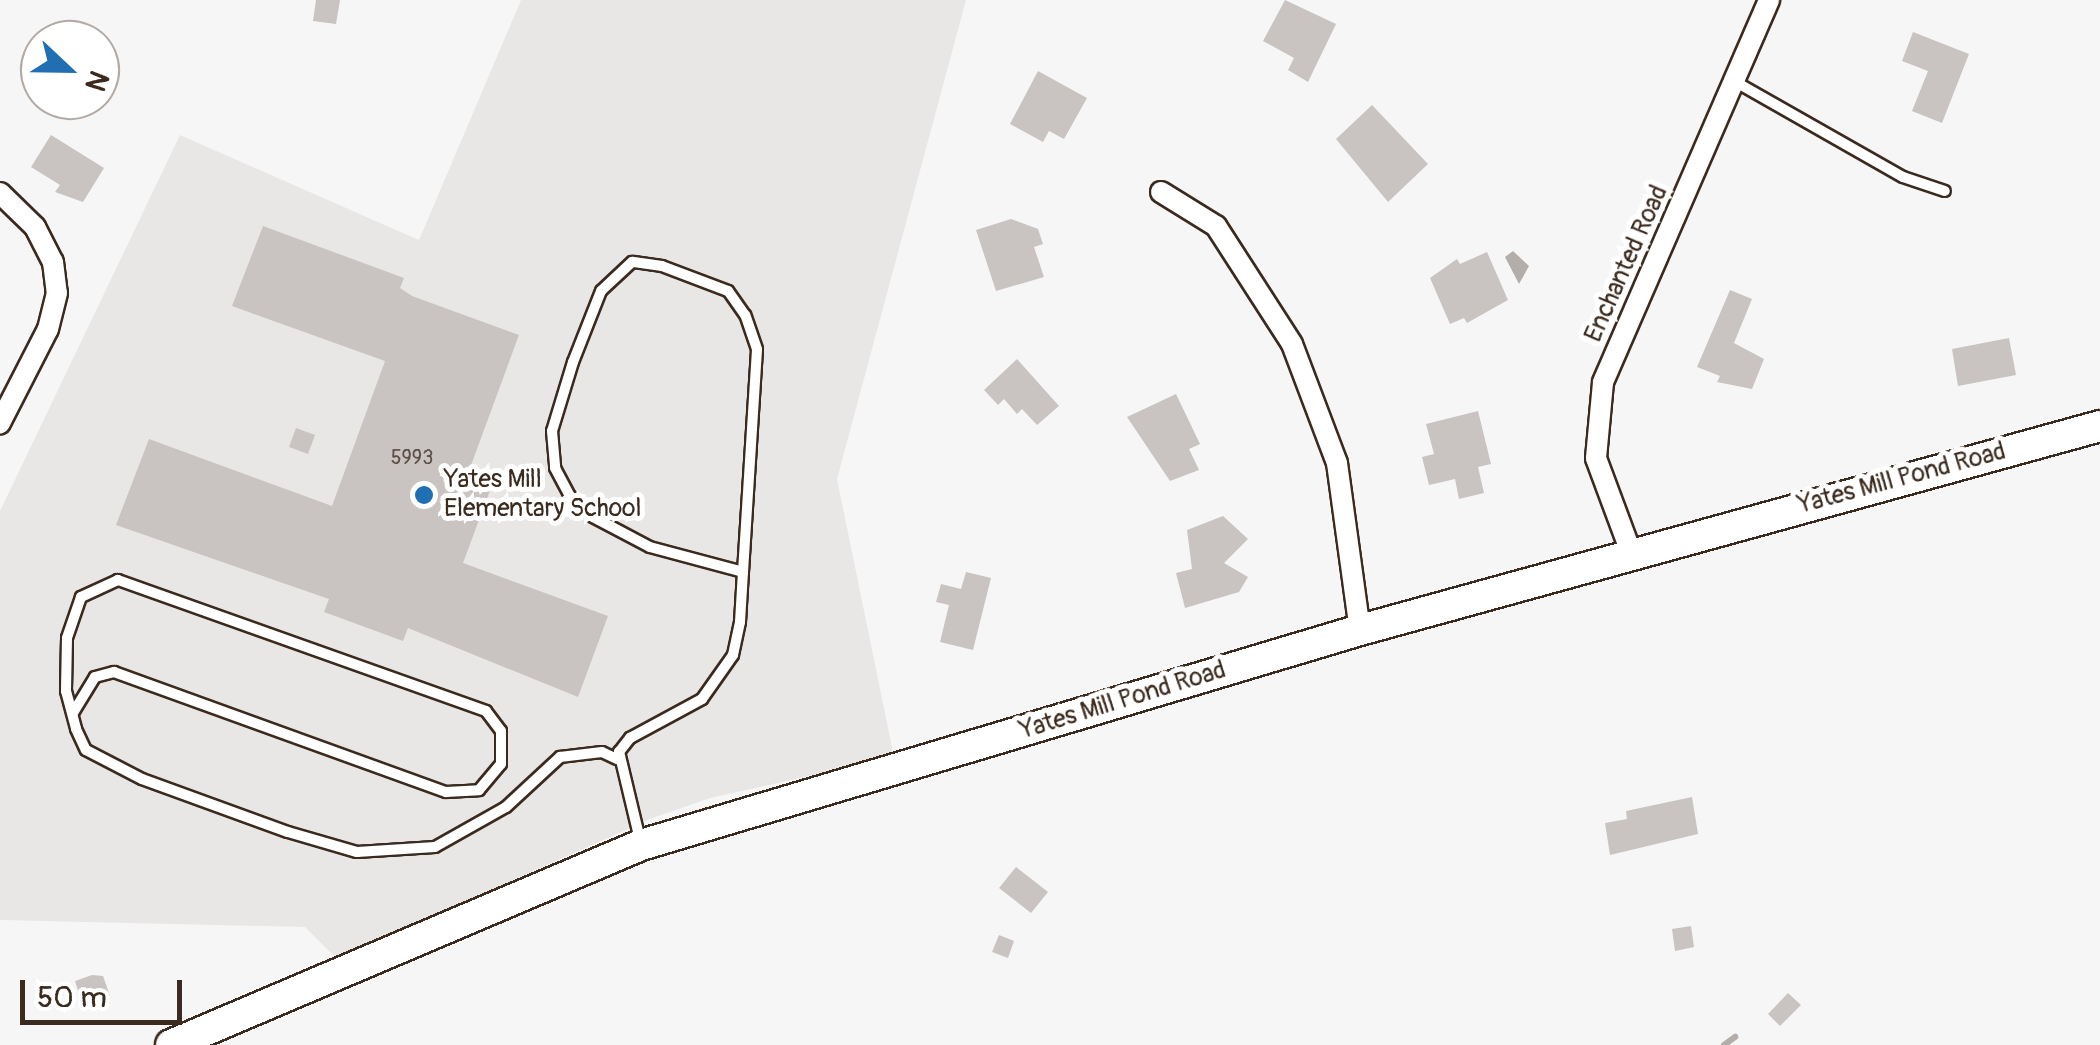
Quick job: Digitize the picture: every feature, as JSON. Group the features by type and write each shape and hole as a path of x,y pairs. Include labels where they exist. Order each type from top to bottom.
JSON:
{"street":[{"name":"Enchanted Road","path":"1632,555 1601,483 1598,407 1769,0"},
{"path":"1161,192 1216,226 1292,344 1337,464 1360,630"},
{"path":"0,194 35,227 53,262 56,293 48,330 0,423"},
{"name":"Yates Mill Pond Road","path":"171,1045 641,845 1360,630 2100,426"}],"lane":[{"path":"1734,82 1903,177 1945,191"},
{"path":"641,845 617,759 630,738 702,699 722,673 736,638 743,572 754,334 728,292 662,266 632,262 601,291 574,362 552,431 555,468 570,496 593,517 650,547 743,572"},
{"path":"73,713 95,678 114,672 446,792 480,790 501,764 501,731 486,711 118,580 96,585 76,610 67,638 66,691 73,713 86,750 97,760 358,852 435,847 506,808 560,758 602,752 617,759"}],"shaded area":[{"name":"Yates Mill Elementary School","path":"521,0 966,0 837,479 894,757 710,798 650,819 337,959 305,927 0,920 0,511 180,135 419,240"},
{"path":"1513,251 1529,266 1519,284 1505,257"}],"building":[{"path":"316,0 340,0 336,24 313,21"},
{"path":"1285,0 1336,24 1308,82 1288,70 1294,58 1263,41"},
{"path":"1913,32 1969,54 1942,123 1912,111 1928,71 1902,61"},
{"path":"1038,71 1087,98 1064,139 1049,131 1043,142 1010,124"},
{"path":"1372,105 1428,164 1388,202 1336,139"},
{"path":"51,135 104,168 83,202 55,192 60,185 31,167"},
{"path":"1011,219 1038,229 1043,244 1034,247 1044,277 996,291 976,230"},
{"name":"Yates Mill Elementary School","path":"263,226 404,278 400,288 412,296 519,335 467,476 492,485 463,563 608,616 578,697 408,628 403,641 324,612 329,599 116,525 149,439 332,506 385,361 232,306"},
{"path":"1487,252 1508,300 1467,323 1464,318 1450,324 1430,278 1457,259 1460,264"},
{"path":"1730,290 1752,299 1734,343 1764,359 1752,389 1717,382 1720,376 1697,367"},
{"path":"2009,338 2016,375 1958,386 1952,349"},
{"path":"1017,359 1059,406 1037,425 1022,409 1017,414 1004,399 998,405 984,390"},
{"path":"1176,394 1200,444 1189,449 1199,470 1170,481 1127,417"},
{"path":"1478,411 1491,464 1478,467 1484,493 1459,499 1455,479 1429,485 1422,457 1434,454 1426,424"},
{"path":"296,428 315,435 308,454 289,447"},
{"path":"1223,516 1248,539 1224,563 1248,577 1239,592 1185,608 1176,573 1192,569 1187,530"},
{"path":"966,572 991,578 973,650 940,642 949,605 936,602 941,584 961,589"},
{"path":"1692,797 1698,834 1610,855 1605,823 1627,819 1626,811"},
{"path":"1016,867 1048,892 1031,913 999,888"},
{"path":"1691,926 1694,947 1675,951 1672,929"},
{"path":"999,935 1014,941 1008,958 992,952"},
{"path":"103,976 110,996 81,1000 75,981"},
{"path":"1788,993 1801,1005 1780,1026 1768,1014"}],"waterway":[{"path":"1724,1045 1735,1037"}],"place":[{"name":"Yates Mill Elementary School","path":"424,495"}]}
